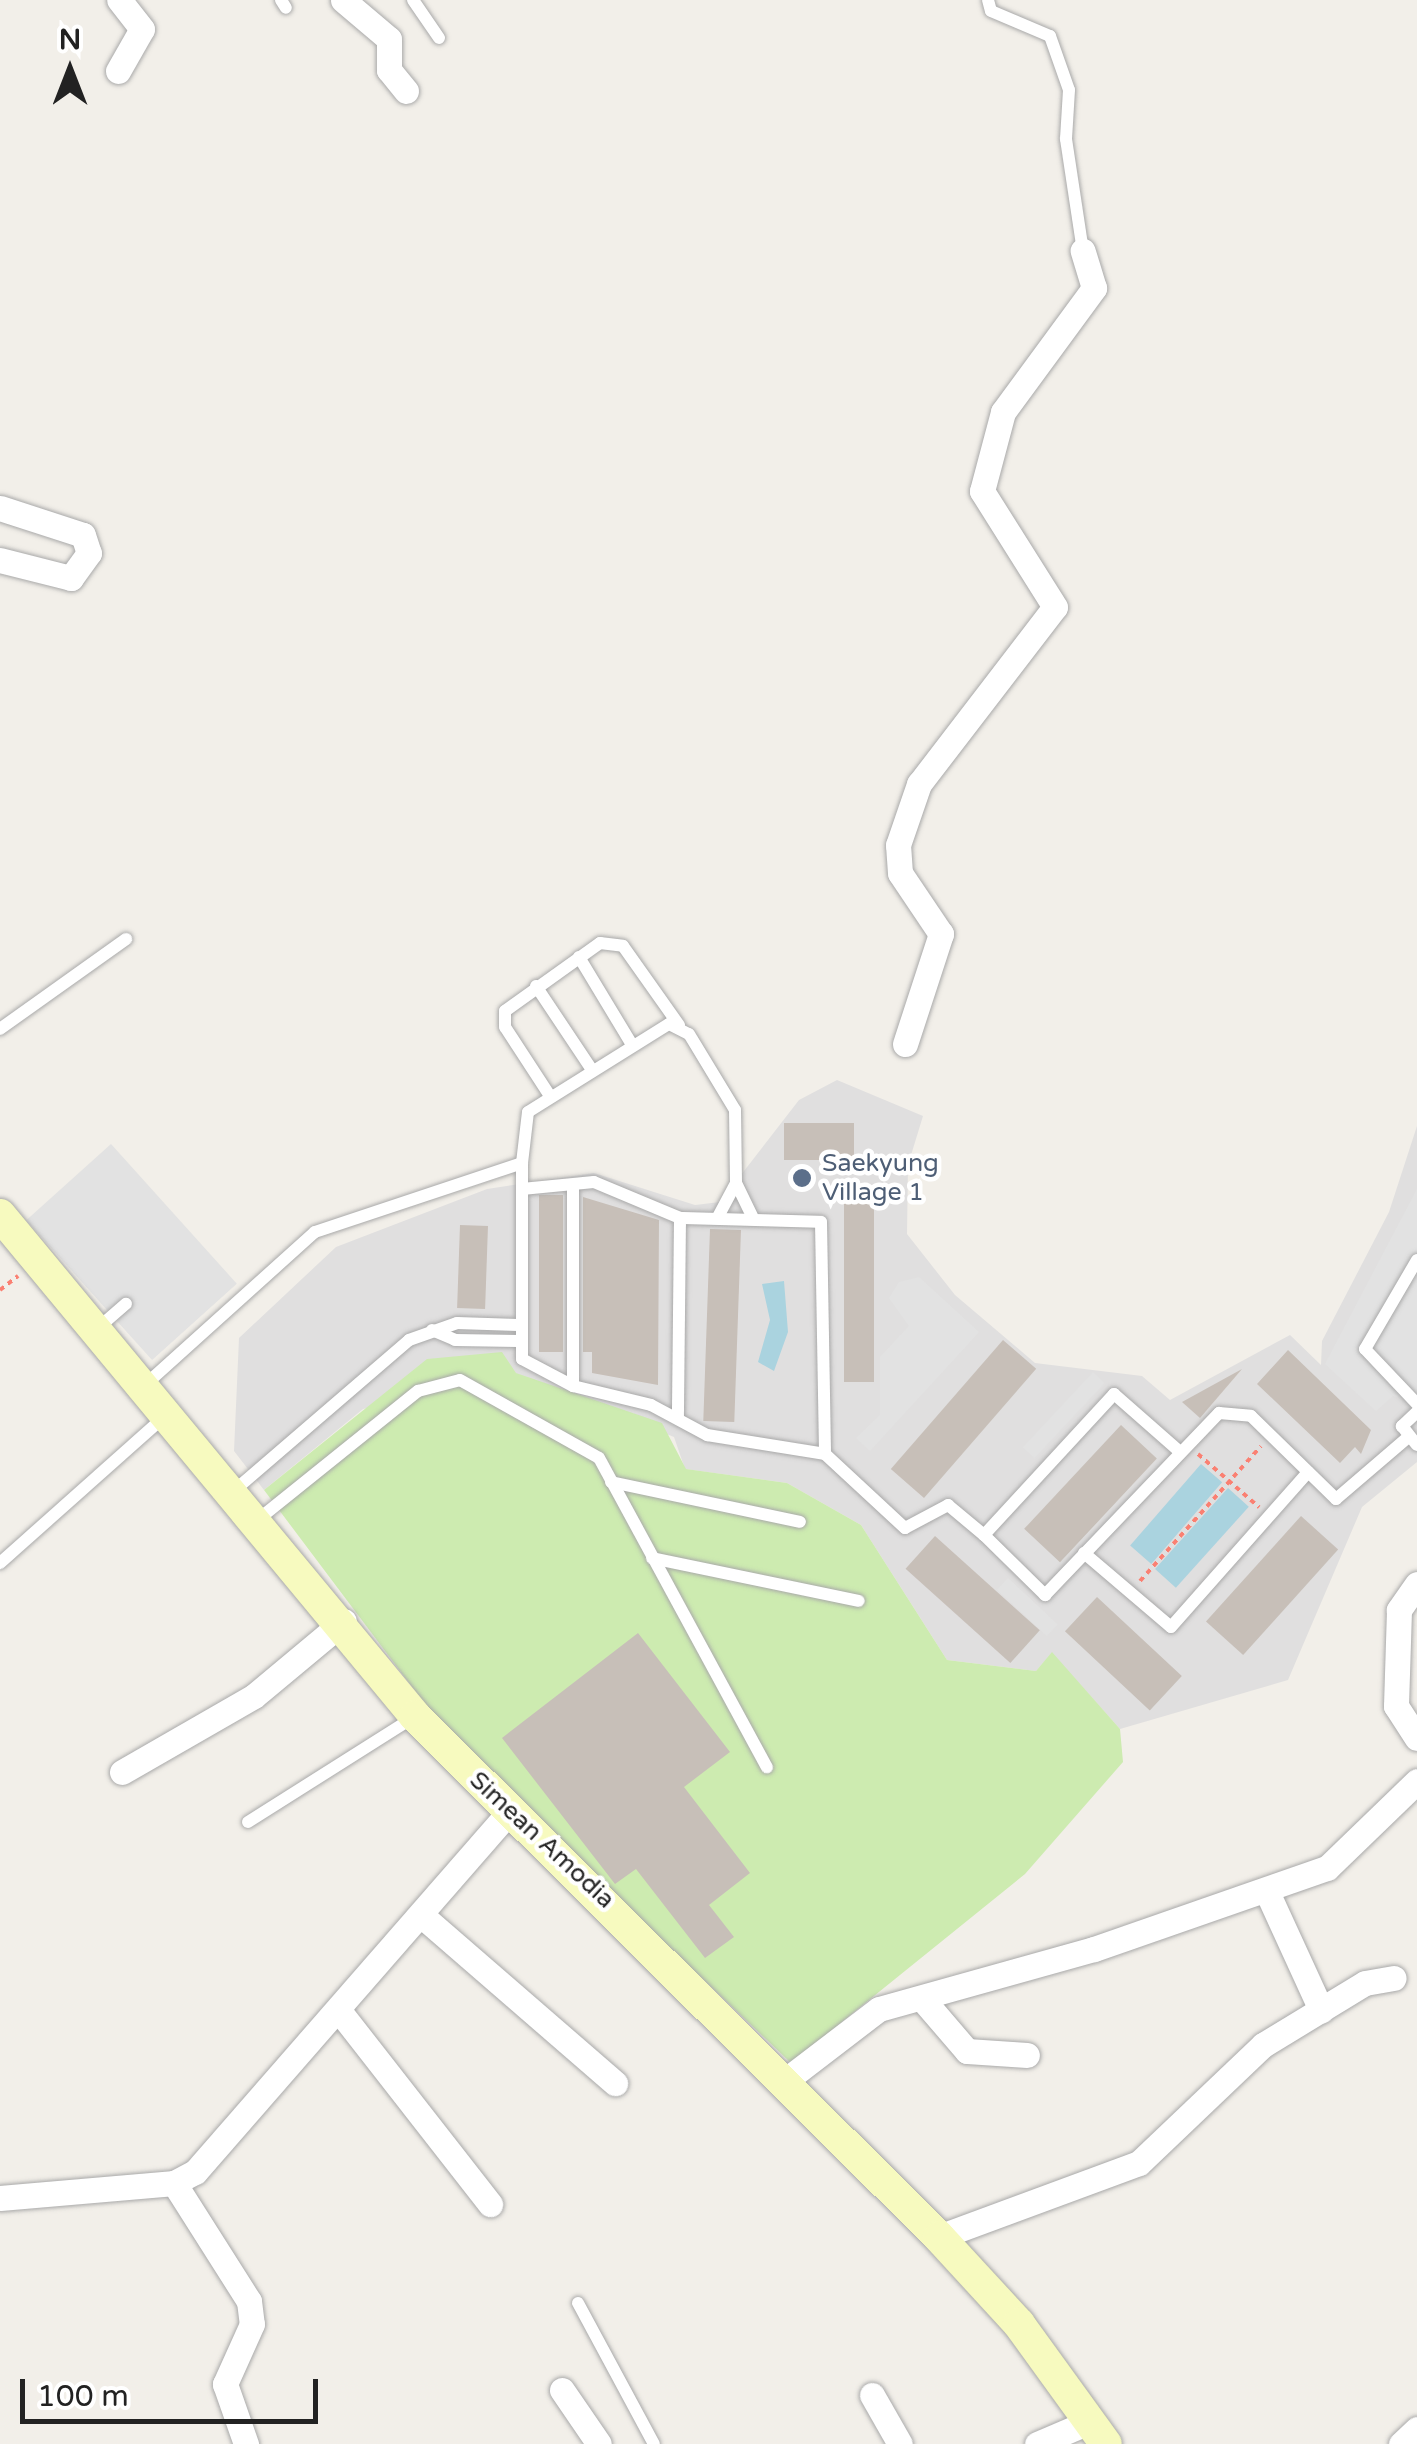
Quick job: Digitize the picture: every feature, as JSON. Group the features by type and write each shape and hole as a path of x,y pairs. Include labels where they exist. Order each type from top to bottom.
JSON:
{"street":[{"path":"118,72 142,30 119,0"},
{"path":"343,0 390,39 389,70 406,91"},
{"path":"905,1044 941,934 900,874 908,814 919,784 1003,663 1054,607 982,491 1003,412 1094,288 1083,251"},
{"path":"0,508 83,534 90,552 71,578 0,560"},
{"name":"Simean Amodia","path":"0,1214 260,1518 416,1716 508,1813 786,2080 939,2237 1098,2433"},
{"path":"1417,1584 1399,1610 1396,1706 1417,1738"},
{"path":"122,1772 254,1696 344,1621"},
{"path":"786,2080 847,2026 1268,1894 1362,1843 1417,1782"},
{"path":"0,2198 174,2183 195,2172 340,2012 508,1813"},
{"path":"1268,1894 1321,2010"},
{"path":"421,1915 615,2083"},
{"path":"939,2237 1139,2163 1263,2045 1365,1983 1394,1978"},
{"path":"924,2001 967,2051 1027,2054"},
{"path":"340,2012 490,2204"},
{"path":"174,2183 249,2301 252,2324 225,2384 246,2444"},
{"path":"562,2390 599,2444"},
{"path":"872,2395 900,2444"},
{"path":"1401,2444 1417,2429"},
{"path":"1037,2444 1098,2433"}],"lane":[{"path":"413,0 439,38"},
{"path":"988,0 991,11 1050,36 1069,90 1066,138 1083,251"},
{"path":"0,1029 126,939"},
{"path":"550,1096 505,1027 511,1003 579,958 615,940 679,1025 735,1110 736,1183 752,1216"},
{"path":"579,958 632,1045"},
{"path":"536,986 592,1070"},
{"path":"679,1025 632,1045 528,1112 522,1163 518,1325 518,1341 528,1366 572,1386 678,1416 707,1435 826,1454 905,1528 948,1505 1045,1595 1184,1448 1236,1410 1271,1435 1336,1499 1411,1442 1404,1420 1417,1412"},
{"path":"146,1384 315,1232 522,1163"},
{"path":"718,1217 736,1183"},
{"path":"522,1190 574,1185 645,1197 680,1218 752,1216 821,1222 826,1454"},
{"path":"572,1386 574,1185"},
{"path":"678,1416 680,1218"},
{"path":"1417,1260 1365,1349 1417,1404"},
{"path":"98,1328 126,1304"},
{"path":"236,1490 432,1330 518,1325"},
{"path":"432,1330 455,1340 518,1341"},
{"path":"260,1518 418,1392 460,1380 599,1458 767,1768"},
{"path":"984,1535 1114,1394 1184,1448"},
{"path":"0,1562 170,1412"},
{"path":"1084,1553 1171,1628 1308,1472"},
{"path":"612,1482 800,1522"},
{"path":"652,1558 858,1601"},
{"path":"248,1822 416,1716"},
{"path":"578,2303 654,2444"}],"path":[{"path":"1130,1592 1271,1435"},
{"path":"1184,1448 1270,1516"}],"shaded area":[{"path":"837,1080 923,1116 908,1165 907,1234 955,1295 1035,1363 1142,1376 1170,1400 1290,1335 1321,1365 1322,1341 1389,1212 1417,1126 1417,1462 1362,1507 1288,1680 1120,1729 1052,1653 1036,1671 947,1660 861,1525 787,1483 685,1469 674,1437 515,1373 363,1409 264,1490 234,1451 239,1338 336,1247 487,1189 594,1173 695,1205 720,1202 799,1100"},
{"path":"111,1144 237,1284 152,1360 26,1220"},
{"path":"1417,1189 1417,1403 1393,1396 1376,1411 1325,1364"},
{"path":"919,1277 979,1332 870,1451 856,1438 880,1415 880,1357 909,1326 889,1298 899,1282"},
{"path":"1093,1372 1105,1383 1034,1458 1023,1447"},
{"path":"1008,1578 1058,1624 1047,1636 997,1590"}],"green space":[{"path":"502,1352 516,1373 662,1423 686,1469 787,1483 861,1525 947,1660 1036,1671 1052,1652 1120,1729 1123,1762 1025,1874 791,2063 452,1740 264,1490 427,1359"}],"water":[{"path":"784,1281 788,1332 774,1371 758,1362 770,1320 762,1284"},
{"path":"1201,1464 1222,1482 1151,1564 1130,1546"},
{"path":"1228,1488 1249,1507 1176,1588 1155,1569"}],"building":[{"path":"784,1123 854,1123 854,1160 784,1160"},
{"path":"844,1194 874,1194 874,1382 844,1382"},
{"path":"539,1195 563,1195 563,1352 539,1352"},
{"path":"583,1197 659,1220 658,1385 592,1373 592,1352 583,1352"},
{"path":"460,1225 488,1226 485,1309 457,1308"},
{"path":"710,1229 741,1230 734,1422 703,1421"},
{"path":"1003,1340 1036,1369 924,1498 891,1469"},
{"path":"1288,1350 1371,1430 1361,1454 1355,1447 1340,1463 1257,1384"},
{"path":"1242,1369 1200,1418 1182,1402"},
{"path":"1121,1425 1157,1458 1060,1562 1024,1529"},
{"path":"1301,1516 1338,1549 1243,1655 1206,1622"},
{"path":"935,1536 1040,1630 1010,1663 906,1569"},
{"path":"1097,1597 1182,1676 1150,1710 1065,1631"},
{"path":"638,1633 730,1752 684,1787 750,1873 709,1905 734,1937 705,1958 636,1869 615,1884 502,1738"}],"place":[{"name":"Saekyung Village 1","path":"802,1178"}]}
